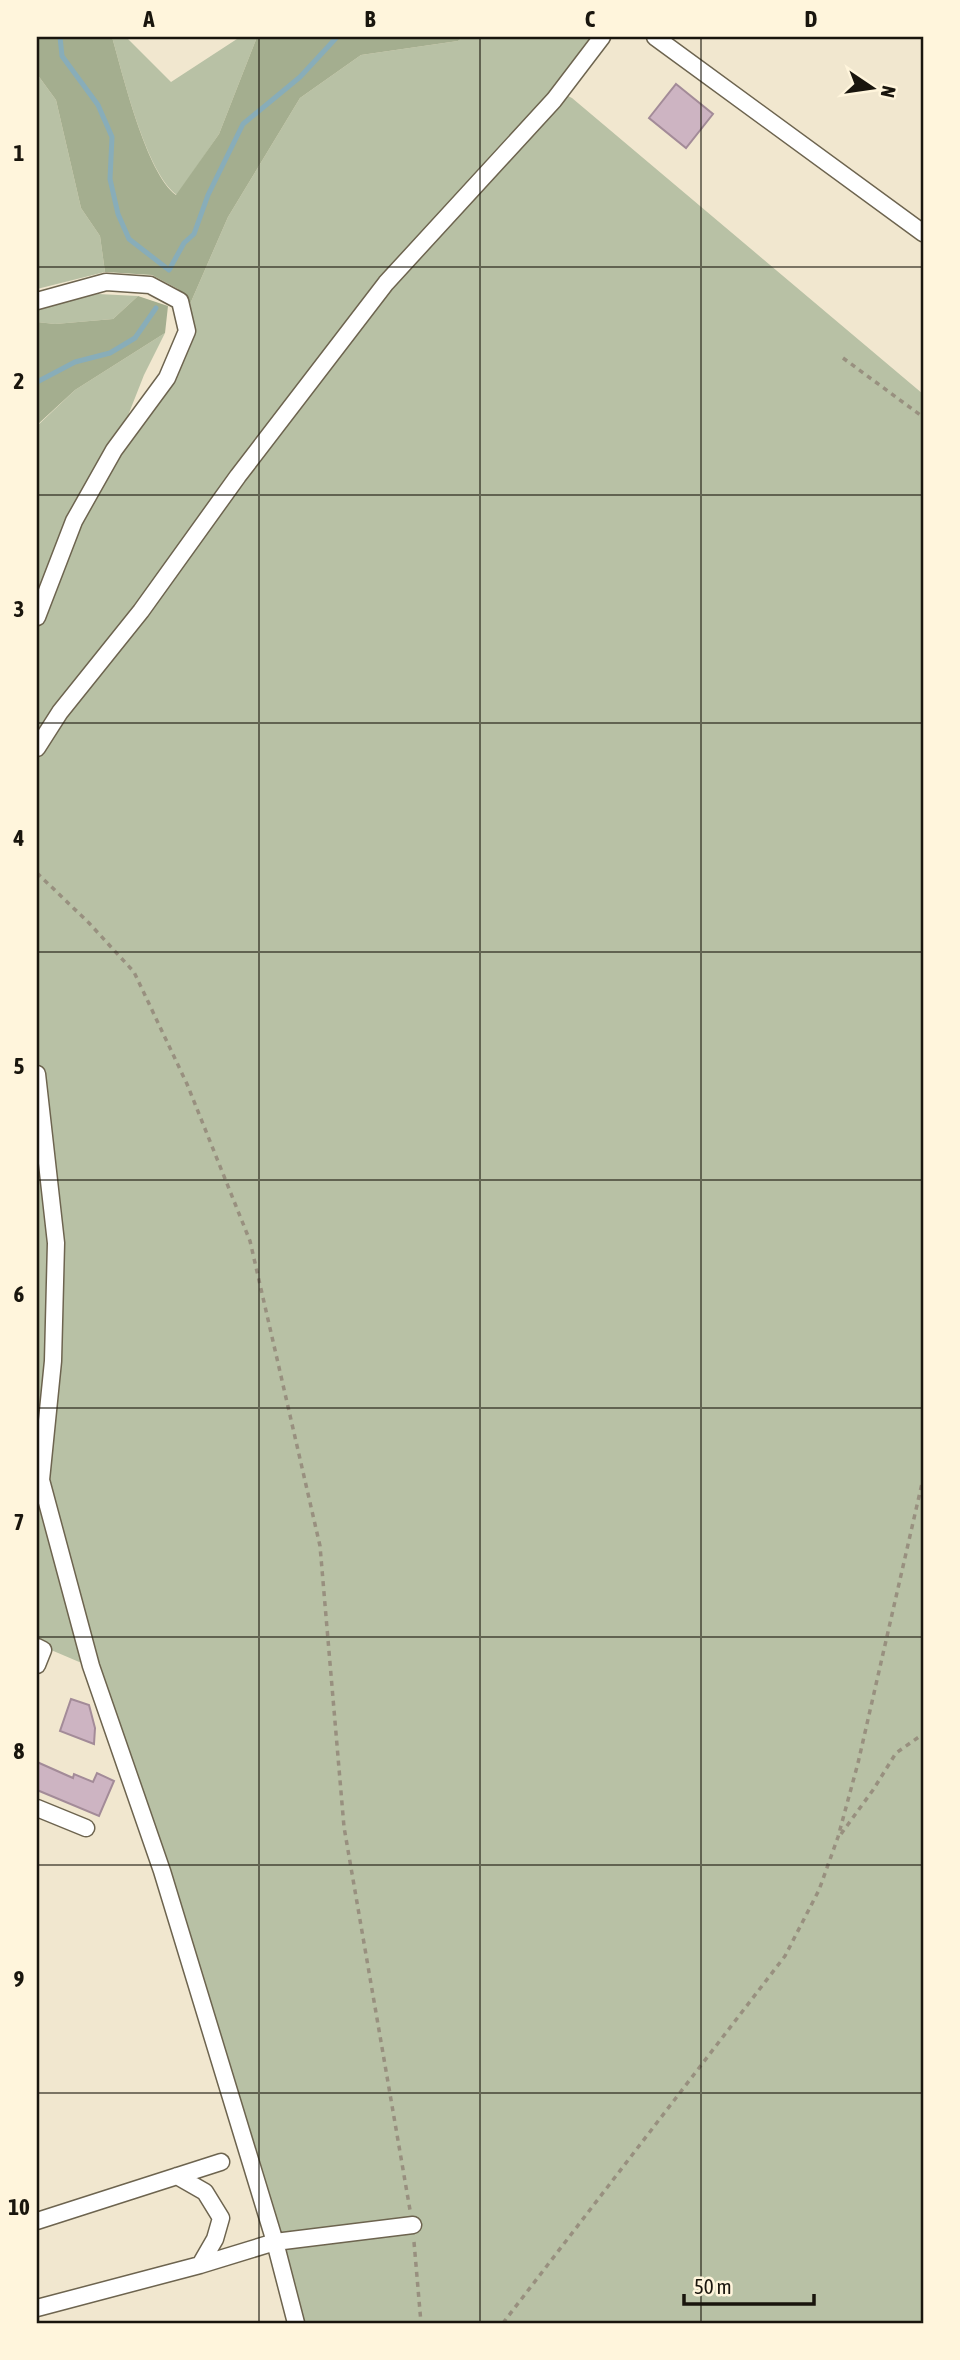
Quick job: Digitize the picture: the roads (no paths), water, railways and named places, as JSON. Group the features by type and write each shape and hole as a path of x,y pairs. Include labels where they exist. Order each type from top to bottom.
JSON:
{"street":[{"path":"37,748 60,712 141,611 238,477 386,283 554,100 602,37"},
{"path":"655,37 923,233"},
{"path":"37,301 106,282 150,285 180,301 187,331 167,378 114,450 74,521 37,617"},
{"path":"37,1074 56,1243 52,1362 41,1480 91,1667 162,1871 275,2242 296,2323"},
{"path":"37,1647 43,1650 37,1665"},
{"path":"37,1808 86,1828"},
{"path":"37,2221 221,2162"},
{"path":"177,2176 205,2192 221,2218 215,2239 200,2265"},
{"path":"37,2308 200,2265 275,2242 413,2225"}],"waterway":[{"path":"60,37 62,56 98,105 112,137 110,179 118,214 129,239 169,270 184,243 194,234 208,195 243,124 300,77 337,37"},
{"path":"37,382 75,362 110,353 135,338 156,308"}]}
